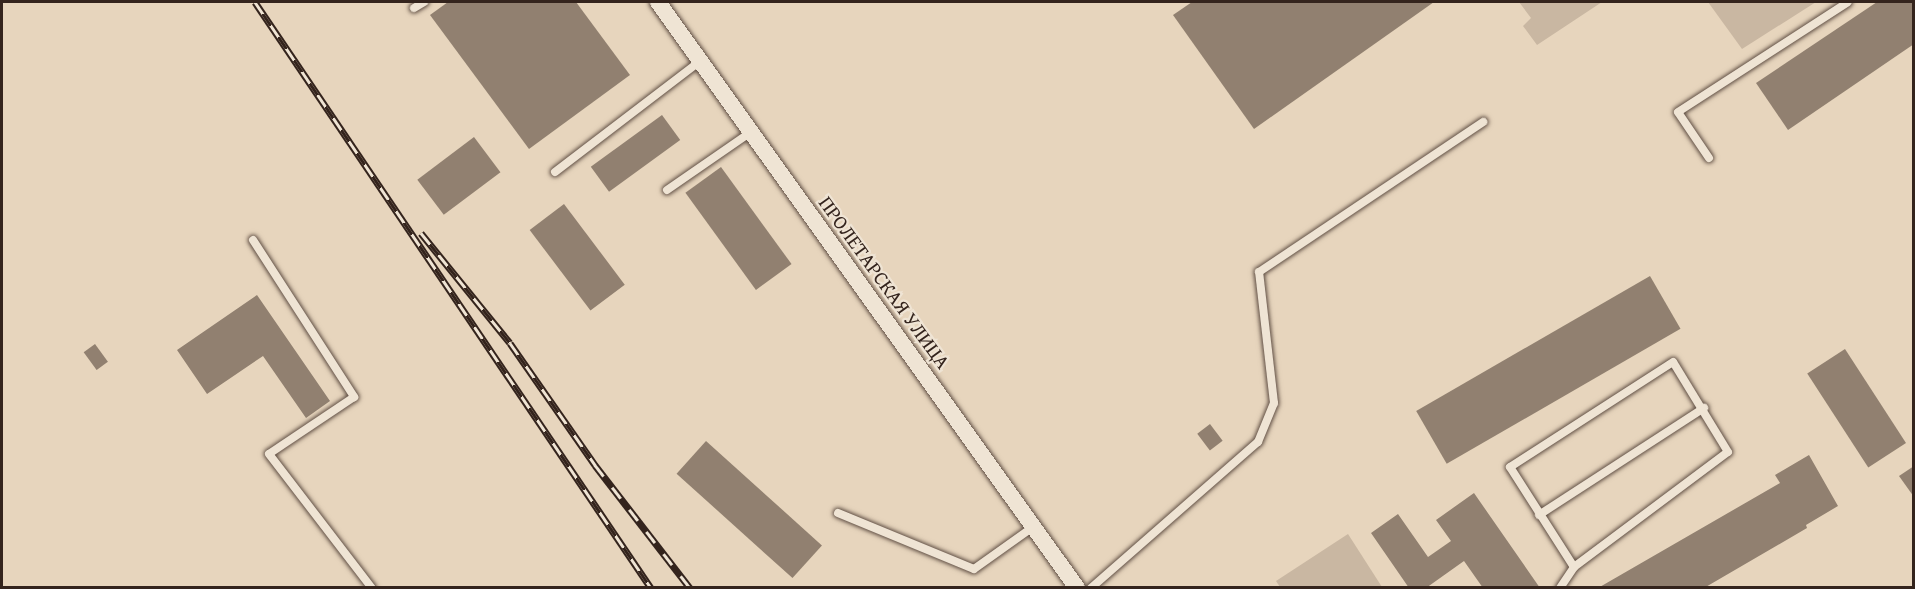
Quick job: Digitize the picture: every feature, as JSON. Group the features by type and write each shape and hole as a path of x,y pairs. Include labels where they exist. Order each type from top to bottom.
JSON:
{"street":[{"name":"ПРОЛЕТАРСКАЯ УЛИЦА","path":"658,2 1077,588"}],"lane":[{"path":"414,8 424,2"},
{"path":"1709,158 1678,112 1848,2"},
{"path":"555,172 700,61"},
{"path":"1091,588 1258,441 1274,403 1259,272 1483,122"},
{"path":"667,190 751,132"},
{"path":"253,240 354,397 268,454 372,588"},
{"path":"1560,588 1574,567 1724,458 1727,444 1678,366 1665,363 1542,443 1510,467 1574,567"},
{"path":"1539,515 1704,408"},
{"path":"838,513 974,569 1033,527"}],"shaded area":[{"path":"1519,2 1602,2 1537,45 1523,26 1531,18"},
{"path":"1708,2 1816,2 1742,49"},
{"path":"1348,534 1382,587 1280,587 1276,581"}],"building":[{"path":"448,2 576,2 630,75 529,149 430,15"},
{"path":"1192,2 1434,2 1254,129 1173,15"},
{"path":"1877,2 1914,2 1914,44 1788,130 1756,83"},
{"path":"662,115 680,140 609,192 591,167"},
{"path":"474,137 500,172 444,215 417,180"},
{"path":"721,167 792,264 756,290 685,193"},
{"path":"564,204 625,285 590,311 530,230"},
{"path":"1650,276 1680,329 1447,464 1416,411"},
{"path":"257,295 330,401 306,418 263,356 207,394 177,350"},
{"path":"95,344 108,362 97,370 84,352"},
{"path":"1845,349 1906,443 1868,467 1807,374"},
{"path":"1210,424 1223,441 1210,450 1197,434"},
{"path":"706,441 822,545 792,578 677,474"},
{"path":"1809,455 1838,506 1806,525 1807,528 1704,588 1598,588 1780,483 1775,475"},
{"path":"1914,466 1914,497 1899,476"},
{"path":"1474,493 1540,588 1483,588 1464,561 1426,588 1409,588 1371,533 1398,514 1428,557 1451,541 1436,520"}],"railway":[{"path":"255,2 651,588"},
{"path":"421,233 510,343 595,465 690,588"}]}
